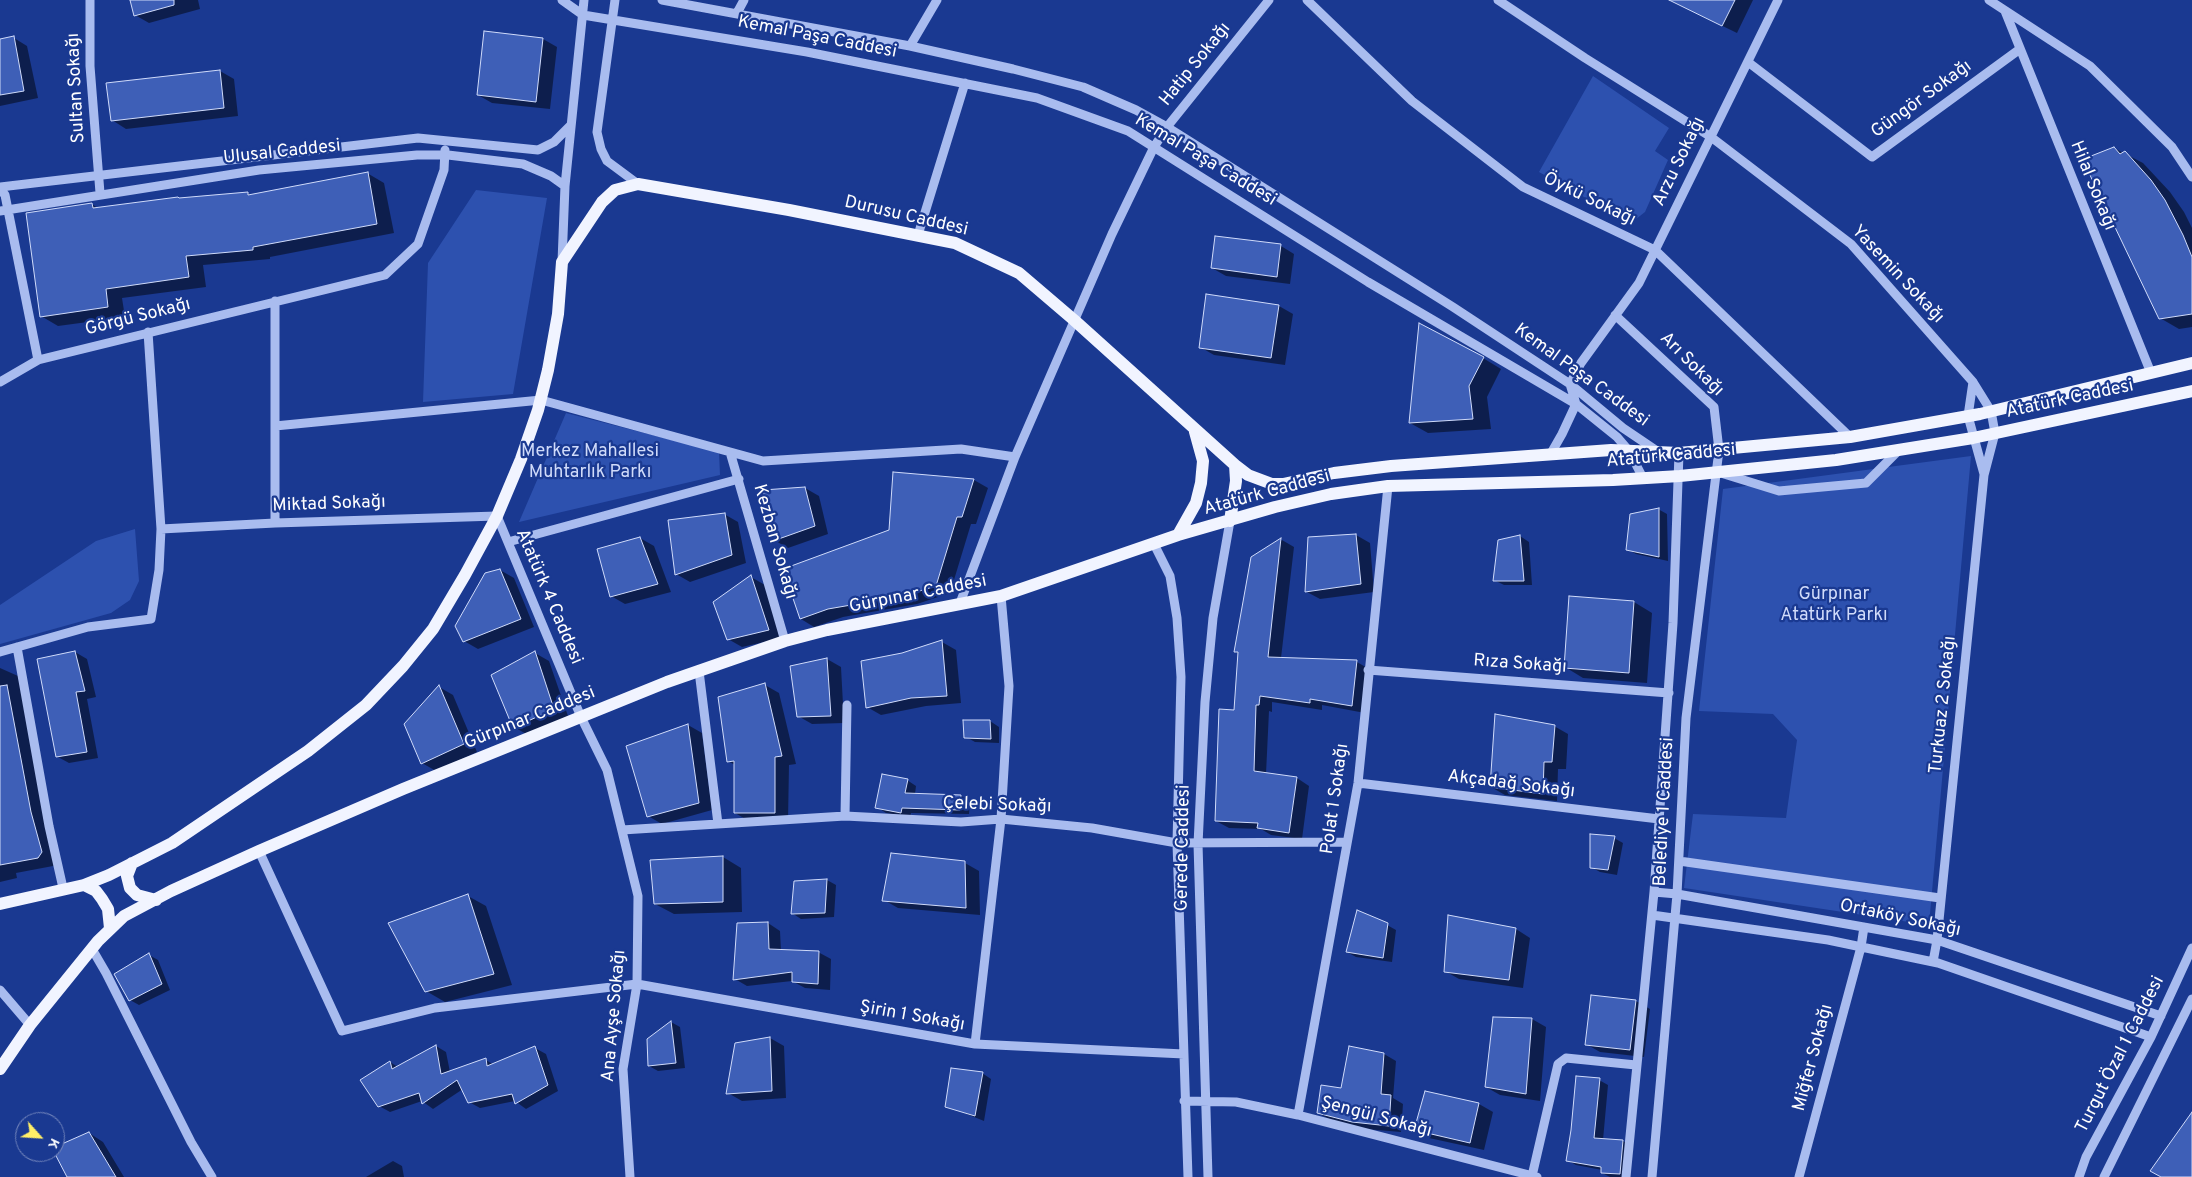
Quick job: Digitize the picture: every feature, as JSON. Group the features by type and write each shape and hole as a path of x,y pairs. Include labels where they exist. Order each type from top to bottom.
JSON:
{"main road":[{"name":"Durusu Caddesi","path":"638,184 789,210 956,243 1019,273 1074,320 1194,429"},
{"path":"0,904 63,888 84,885 172,843 308,751 366,705 403,666 433,629 497,516 521,459 541,400 558,314 562,262 602,202 615,190 638,184"},
{"name":"Atatürk Caddesi","path":"1194,429 1235,465 1259,480 1283,484 1334,473 1381,467 1629,451 1679,453 1850,437 1968,416 2192,363"},
{"name":"Atatürk Caddesi","path":"1154,544 1178,535 1331,494 1388,486 1680,476 1836,460 1972,438 2192,391"},
{"path":"1178,535 1196,503 1201,482 1203,461 1194,429"},
{"path":"1230,521 1236,481 1235,465"},
{"name":"Gürpınar Caddesi","path":"0,1069 30,1025 110,928 124,916 259,851 580,717 699,671 785,641 1001,596 1154,544"},
{"path":"132,863 127,876 130,888 137,895 156,900"},
{"path":"84,885 96,891 102,899 108,909 110,928"}],"street":[{"name":"Sultan Sokağı","path":"90,0 90,66 100,193"},
{"name":"Kemal Paşa Caddesi","path":"562,0 583,15 807,52 1037,98 1128,131 1368,282 1576,404 1617,436 1629,451 1643,478"},
{"path":"562,262 565,186 584,0"},
{"path":"616,0 597,132 601,149 607,161 638,184"},
{"name":"Kemal Paşa Caddesi","path":"662,0 910,46 1013,69 1083,88 1136,110 1167,126 1445,302 1570,384 1623,428 1656,451"},
{"path":"736,13 744,0"},
{"path":"910,46 937,0"},
{"name":"Hatip Sokağı","path":"960,604 1015,457 1074,320 1154,147 1167,126 1269,0"},
{"name":"Öykü Sokağı","path":"1307,0 1412,101 1524,187 1655,250 1850,437"},
{"name":"Yasemin Sokağı","path":"1498,0 1585,58 1711,137 1851,244 1973,382 1991,411 1995,433 1984,475"},
{"name":"Arzu Sokağı","path":"1570,384 1581,363 1639,283 1778,0"},
{"path":"1988,0 2090,66 2172,147 2192,177"},
{"name":"Hilal Sokağı","path":"2005,10 2151,373"},
{"name":"Güngör Sokağı","path":"1748,62 1872,157 2020,49"},
{"path":"918,236 965,83"},
{"path":"38,360 4,210 5,195 0,188 418,138 538,150 554,142 571,125"},
{"name":"Görgü Sokağı","path":"0,382 38,360 385,275 418,244 444,170 445,141"},
{"name":"Ulusal Caddesi","path":"4,210 100,193 259,170 418,155 445,155 523,164 551,176 565,186"},
{"path":"274,523 275,301"},
{"name":"Arı Sokağı","path":"1615,315 1714,407 1719,450"},
{"path":"0,652 88,627 151,619 159,570 161,529 148,332"},
{"path":"1973,382 1968,416 1972,438 1984,475"},
{"path":"1550,455 1576,404 1570,384"},
{"path":"275,426 541,400 763,461 961,449 1015,457"},
{"name":"Belediye 1 Caddesi","path":"1652,1177 1677,894 1686,718 1719,450"},
{"path":"1717,471 1779,491 1866,483 1899,450"},
{"name":"Kezban Sokağı","path":"730,452 785,641"},
{"name":"Belediye 1 Caddesi","path":"1626,1177 1652,915 1669,693 1680,476 1679,453"},
{"name":"Turkuaz 2 Sokağı","path":"1933,962 1937,940 1984,475"},
{"path":"508,542 739,479"},
{"name":"Polat 1 Sokağı","path":"1298,1114 1358,783 1388,486"},
{"name":"Miktad Sokağı","path":"161,529 274,523 497,516"},
{"name":"Atatürk 4 Caddesi","path":"497,516 580,717"},
{"name":"Gerede Caddesi","path":"1208,1177 1198,844 1204,702 1214,618 1230,521"},
{"name":"Gerede Caddesi","path":"1154,544 1170,576 1177,618 1181,677 1177,843 1188,1177"},
{"path":"975,1044 1001,819 1009,686 1001,596"},
{"path":"17,647 49,826 63,888"},
{"name":"Rıza Sokağı","path":"1368,670 1669,693"},
{"path":"699,671 718,824"},
{"path":"845,816 847,705"},
{"name":"Ana Ayşe Sokağı","path":"580,717 607,770 638,896 637,984 623,1069 630,1177"},
{"name":"Akçadağ Sokağı","path":"1358,783 1659,819"},
{"name":"Çelebi Sokağı","path":"622,830 845,816 961,822 1001,819 1092,828 1177,843 1347,842"},
{"name":"Şirin 1 Sokağı","path":"259,851 342,1031 436,1008 637,984 975,1044 1184,1054"},
{"path":"1679,861 1940,898"},
{"name":"Ortaköy Sokağı","path":"1654,892 1677,894 1937,940 2161,1016"},
{"name":"Ortaköy Sokağı","path":"1652,915 1675,917 1861,947 1933,962 2151,1037"},
{"name":"Miğfer Sokağı","path":"1799,1177 1861,947 1864,927"},
{"name":"Turgut Özal 1 Caddesi","path":"2080,1177 2086,1157 2151,1037 2192,948"},
{"path":"92,949 106,973 191,1142 212,1177"},
{"path":"0,990 30,1025"},
{"path":"2104,1177 2192,999"},
{"path":"1535,1176 1558,1064 1566,1058 1636,1065"},
{"name":"Şengül Sokağı","path":"1184,1101 1236,1102 1298,1114 1535,1176"}],"green space":[{"path":"1593,76 1669,128 1655,151 1668,160 1645,212 1631,223 1539,172"},
{"path":"476,190 547,198 513,394 423,402 428,263"},
{"name":"Merkez Mahallesi Muhtarlık Parkı","path":"566,413 719,452 720,475 519,522"},
{"name":"Gürpınar Atatürk Parkı","path":"1971,456 1929,925 1684,888 1693,814 1786,818 1797,740 1773,714 1699,711 1723,489"},
{"path":"135,529 139,581 130,600 111,613 0,644 0,605 96,541"}],"building":[{"path":"130,0 174,0 174,5 134,16"},
{"path":"1669,0 1735,0 1722,26"},
{"path":"484,31 543,38 536,102 477,95"},
{"path":"14,36 24,91 0,95 0,39"},
{"path":"220,70 224,108 111,121 106,83"},
{"path":"2114,147 2120,154 2125,151 2151,180 2165,200 2183,235 2192,257 2192,314 2159,319 2088,171 2092,169 2086,158"},
{"path":"368,172 377,224 253,247 253,250 186,256 189,277 106,289 108,307 40,317 26,213 92,203 93,208 178,197 248,192 248,195"},
{"path":"1215,236 1281,244 1277,277 1211,268"},
{"path":"1206,294 1279,305 1271,358 1199,348"},
{"path":"1419,323 1484,357 1469,386 1473,419 1409,423"},
{"path":"893,472 974,479 962,517 957,517 936,586 903,596 828,609 800,619 783,569 889,530"},
{"path":"805,487 815,526 773,541 763,490"},
{"path":"1659,508 1659,557 1626,550 1630,514"},
{"path":"725,513 732,555 675,575 668,520"},
{"path":"1356,534 1361,584 1305,592 1308,537"},
{"path":"1520,535 1524,581 1493,581 1498,540"},
{"path":"640,537 658,584 610,597 597,549"},
{"path":"1281,538 1268,657 1357,660 1352,706 1310,699 1310,703 1260,696 1259,705 1256,705 1254,771 1297,777 1289,833 1257,828 1258,823 1215,821 1219,709 1234,710 1238,652 1234,652 1251,557"},
{"path":"500,569 521,619 463,642 455,626 485,573"},
{"path":"751,575 769,630 727,640 713,602"},
{"path":"1569,596 1634,601 1629,673 1564,668"},
{"path":"942,640 947,696 911,698 866,708 861,661 902,653"},
{"path":"75,651 85,691 76,692 87,752 56,757 37,659"},
{"path":"535,651 554,709 513,728 491,675"},
{"path":"827,658 831,716 797,717 790,666"},
{"path":"765,683 782,756 775,757 775,813 734,813 734,761 727,762 718,697"},
{"path":"7,685 31,812 42,852 38,858 0,865 0,686"},
{"path":"439,685 464,744 421,764 404,724"},
{"path":"1495,714 1555,725 1552,762 1544,762 1543,794 1490,787"},
{"path":"963,720 990,720 991,739 964,738"},
{"path":"688,724 699,803 647,817 626,746"},
{"path":"882,774 908,779 905,793 961,795 960,810 902,808 901,813 875,808"},
{"path":"1590,834 1615,836 1608,870 1590,868"},
{"path":"891,853 965,861 966,908 882,901"},
{"path":"723,856 723,902 654,904 650,860"},
{"path":"827,879 825,913 791,914 794,881"},
{"path":"468,894 494,974 425,992 388,923"},
{"path":"1357,910 1388,923 1383,958 1346,952"},
{"path":"1448,915 1516,928 1509,980 1444,972"},
{"path":"768,922 769,949 819,951 818,984 792,982 792,972 733,980 737,923"},
{"path":"149,953 162,984 129,1001 114,974"},
{"path":"1591,995 1636,1000 1630,1050 1585,1045"},
{"path":"1493,1017 1532,1018 1526,1094 1485,1087"},
{"path":"671,1021 676,1063 648,1066 647,1039"},
{"path":"770,1037 772,1091 726,1094 735,1043"},
{"path":"436,1045 441,1074 486,1058 487,1066 535,1046 548,1085 515,1104 512,1094 468,1103 457,1080 422,1104 419,1093 378,1107 360,1080 390,1061 392,1069"},
{"path":"1349,1046 1384,1053 1381,1094 1391,1095 1389,1126 1352,1122 1317,1113 1321,1085 1341,1088"},
{"path":"951,1068 983,1072 975,1116 945,1107"},
{"path":"1576,1076 1600,1078 1594,1138 1623,1140 1620,1174 1601,1173 1601,1167 1566,1161"},
{"path":"1425,1091 1479,1103 1470,1143 1414,1130"},
{"path":"2192,1112 2192,1177 2161,1177 2150,1171"},
{"path":"89,1132 116,1177 67,1177 59,1162 65,1162 65,1143"}]}
